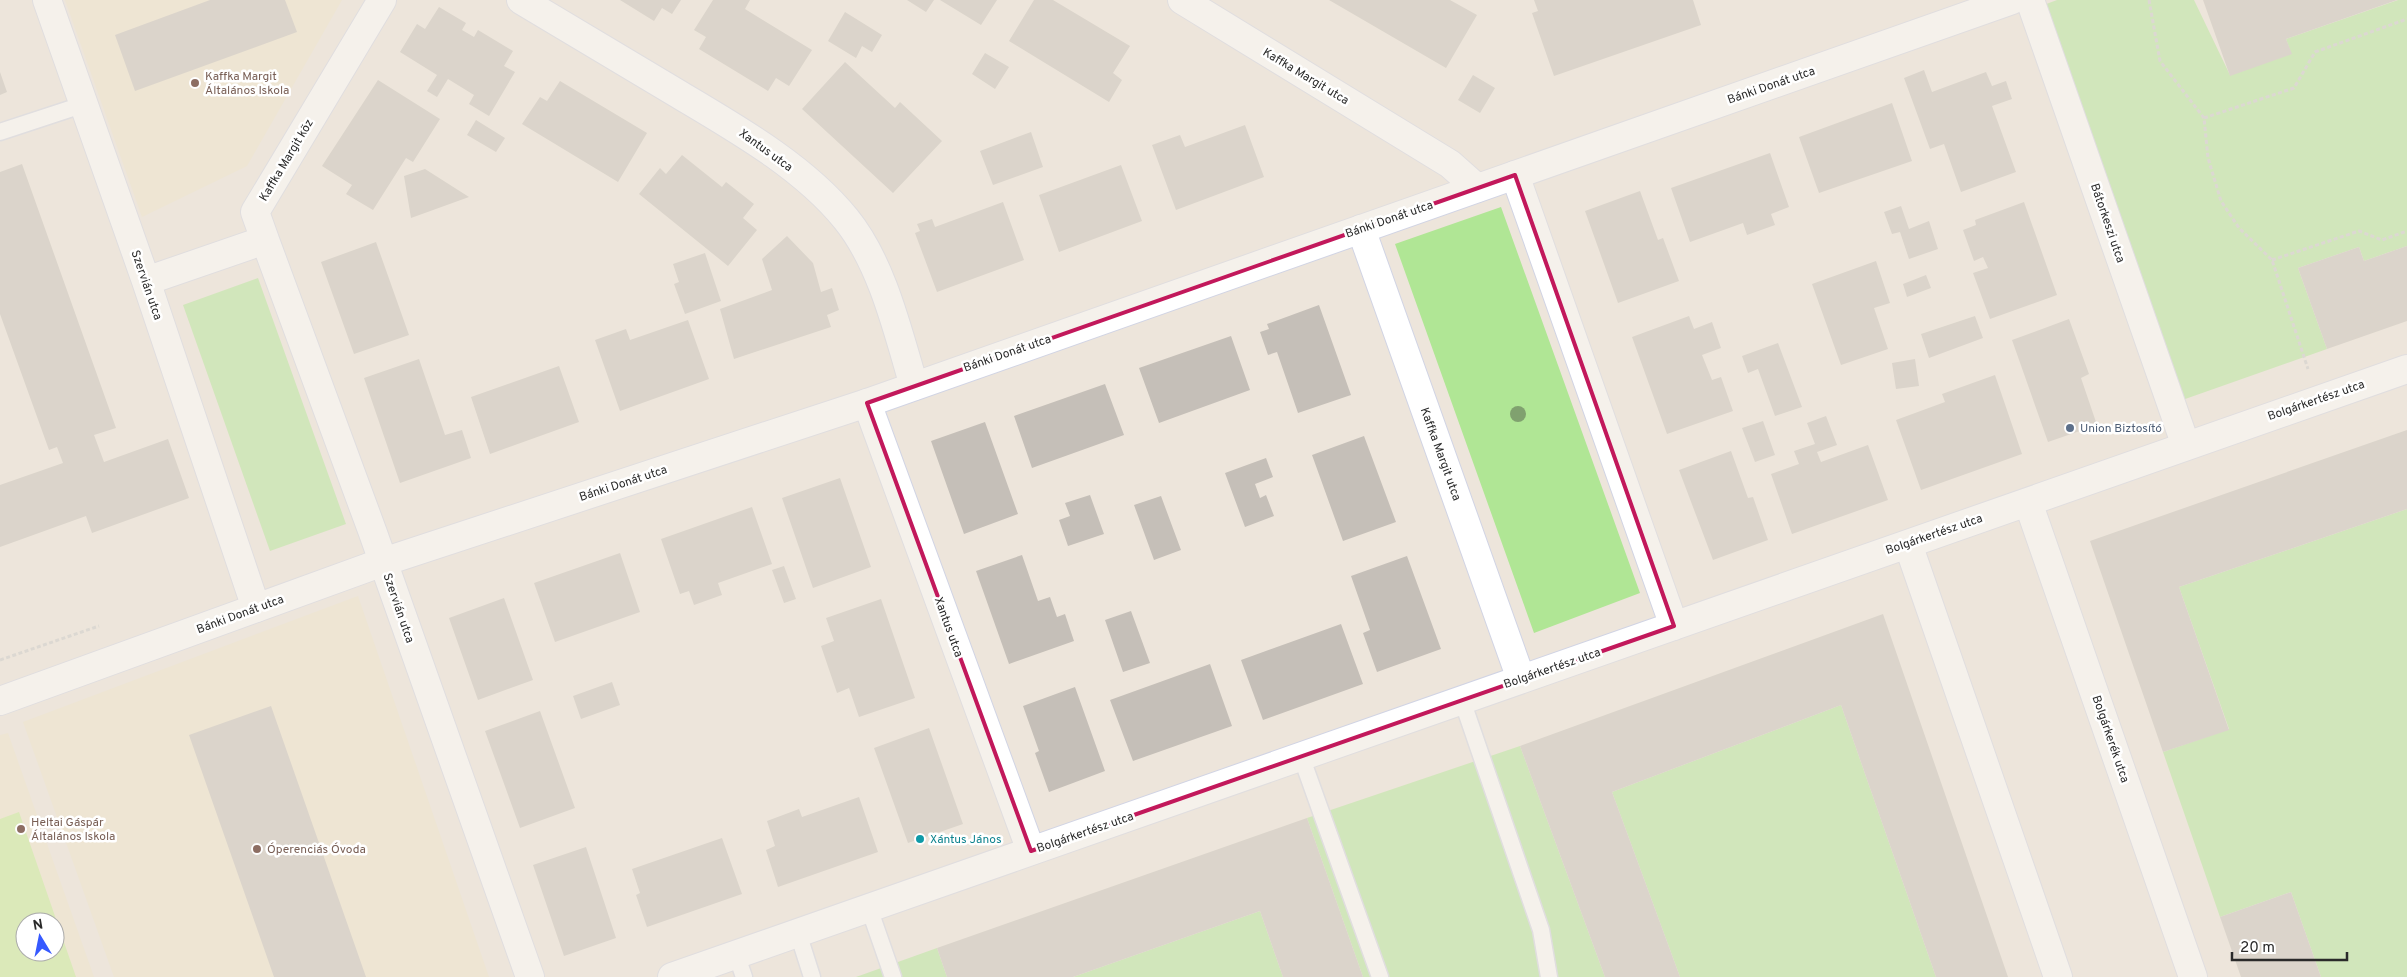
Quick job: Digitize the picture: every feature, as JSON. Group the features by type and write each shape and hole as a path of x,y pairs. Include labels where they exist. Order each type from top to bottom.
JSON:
{"street":[{"name":"Szervián utca","path":"47,0 85,104 256,608"},
{"name":"Kaffka Margit köz","path":"265,240 254,212 382,0"},
{"name":"Xantus utca","path":"521,0 748,135 813,185 847,219 870,257 892,314 914,386"},
{"name":"Kaffka Margit utca","path":"1182,0 1450,164 1477,188"},
{"name":"Bánki Donát utca","path":"0,701 383,562 867,403 2012,0"},
{"name":"Bátorkeszi utca","path":"2030,0 2186,446"},
{"path":"1514,175 1674,626"},
{"name":"Kaffka Margit utca","path":"1361,229 1521,679"},
{"name":"Szervián utca","path":"265,240 383,562 530,977"},
{"path":"146,282 265,240"},
{"name":"Bolgárkertész utca","path":"672,977 740,966 798,933 2407,368"},
{"name":"Xantus utca","path":"867,403 1031,851"},
{"name":"Bolgárkerék utca","path":"2028,502 2193,977"},
{"path":"1908,544 2058,977"}],"lane":[{"path":"0,132 85,104"},
{"path":"1462,700 1541,930 1549,977"},
{"path":"1301,756 1380,977"},
{"path":"869,908 893,977"},
{"path":"798,933 812,977"}],"path":[{"path":"2149,0 2160,61 2204,118 2208,158 2221,201 2239,228 2272,260 2319,399"},
{"path":"2204,118 2294,88 2314,52 2407,19"},
{"path":"2272,260 2359,231 2382,240 2407,231"}],"highlighted area":[{"path":"1515,175 1674,626 1031,851 867,403"}],"shaded area":[{"name":"Kaffka Margit Általános Iskola","path":"65,0 342,0 247,166 142,217"},
{"name":"Óperenciás Óvoda","path":"358,596 489,977 114,977 23,722"},
{"name":"Heltai Gáspár Általános Iskola","path":"8,733 94,977 0,977 0,735"}],"green space":[{"path":"2057,0 2194,0 2230,75 2291,53 2286,39 2398,0 2407,0 2407,246 2364,261 2359,247 2298,268 2327,349 2171,404 2033,9"},
{"path":"1501,207 1640,593 1534,633 1395,244"},
{"path":"258,278 346,524 270,551 183,305"},
{"path":"2407,509 2407,977 2321,977 2291,892 2220,917 2163,752 2229,729 2179,587"},
{"path":"1841,705 1936,977 1680,977 1612,792"},
{"path":"1520,746 1605,977 1363,977 1307,818"},
{"path":"19,812 54,912 15,912 15,962 65,962 65,945 76,977 0,977 0,819"},
{"path":"1260,911 1283,977 1073,977"},
{"path":"937,948 947,977 856,977"}],"building":[{"path":"210,0 285,0 297,32 135,91 115,35"},
{"path":"620,0 681,0 672,14 662,8 654,21"},
{"path":"713,0 750,0 745,9 812,50 789,86 776,78 768,91 699,49 706,37 694,30"},
{"path":"907,0 934,0 926,12"},
{"path":"940,0 997,0 981,25"},
{"path":"1034,0 1053,0 1130,46 1113,73 1122,80 1109,102 1009,41"},
{"path":"1329,0 1450,0 1477,15 1446,68"},
{"path":"1534,0 1693,0 1701,25 1554,76 1532,13 1538,11"},
{"path":"2203,0 2397,0 2286,39 2292,54 2230,76"},
{"path":"439,7 466,23 462,30 474,37 478,30 513,51 504,66 515,72 489,116 469,104 474,95 448,79 437,97 427,91 437,75 400,52 417,24 425,29"},
{"path":"845,12 882,35 872,52 862,46 856,58 828,41"},
{"path":"985,53 1009,67 995,89 972,74"},
{"path":"845,62 895,108 900,102 942,141 893,193 802,109"},
{"path":"1924,70 1932,92 1986,72 1992,86 2006,81 2012,99 1992,106 2016,172 1961,192 1944,144 1930,149 1904,78"},
{"path":"0,72 7,92 0,95"},
{"path":"1473,75 1495,88 1480,113 1458,100"},
{"path":"378,80 440,119 413,162 406,158 373,210 346,194 352,185 322,166"},
{"path":"560,81 647,133 618,182 522,124 540,97 547,101"},
{"path":"1892,103 1912,161 1819,193 1799,137"},
{"path":"476,120 505,138 496,152 467,135"},
{"path":"1245,125 1264,177 1176,210 1152,145 1180,135 1185,147"},
{"path":"1031,132 1043,167 993,185 980,151"},
{"path":"1770,153 1789,207 1771,214 1775,225 1747,235 1743,223 1690,242 1671,188"},
{"path":"682,155 722,187 726,182 754,204 743,218 757,230 728,266 639,194 660,168 666,174"},
{"path":"22,164 116,428 94,435 104,462 168,439 189,498 92,533 86,516 0,547 0,485 63,463 57,447 49,450 0,314 0,172"},
{"path":"1121,165 1142,221 1059,252 1039,195"},
{"path":"425,169 469,197 411,218 404,176"},
{"path":"1640,191 1658,240 1663,238 1679,281 1618,303 1585,211"},
{"path":"1003,202 1024,260 937,292 915,233 920,231 917,224 932,219 935,227"},
{"path":"2024,202 2057,295 1990,319 1973,273 1988,268 1983,257 1974,261 1963,230 1976,225 1975,220"},
{"path":"1901,206 1909,229 1929,221 1938,249 1909,259 1900,232 1892,234 1884,212"},
{"path":"787,236 813,263 821,292 832,288 839,310 827,315 831,327 734,359 720,309 772,290 762,259"},
{"path":"376,242 409,335 354,354 321,262"},
{"path":"2407,246 2407,321 2327,349 2298,268 2359,247 2364,261"},
{"path":"705,253 721,301 685,314 674,284 679,282 673,264"},
{"path":"1876,261 1890,303 1874,308 1888,349 1841,365 1812,284"},
{"path":"1926,275 1931,288 1907,297 1903,284"},
{"path":"1319,305 1351,395 1298,413 1277,352 1268,355 1260,332 1269,329 1267,324"},
{"path":"1689,316 1694,329 1712,322 1721,348 1702,355 1712,380 1721,377 1733,411 1667,434 1632,337"},
{"path":"1975,316 1983,338 1929,358 1921,334"},
{"path":"2069,319 2089,374 2081,378 2097,425 2048,442 2012,340"},
{"path":"688,320 709,379 620,411 595,340 626,329 630,340"},
{"path":"1231,336 1250,390 1159,423 1139,368"},
{"path":"1778,343 1802,407 1775,416 1758,369 1748,373 1742,356"},
{"path":"419,359 445,435 462,430 471,458 400,483 364,378"},
{"path":"1915,359 1919,386 1896,389 1892,363"},
{"path":"559,366 579,422 490,454 471,397"},
{"path":"1995,375 2022,454 1921,490 1896,420 1945,402 1942,394"},
{"path":"1105,384 1124,435 1032,468 1014,416"},
{"path":"1826,416 1837,445 1817,452 1821,462 1868,445 1888,500 1792,534 1771,474 1799,464 1794,451 1815,444 1807,423"},
{"path":"1763,421 1775,455 1755,462 1742,428"},
{"path":"985,422 1018,514 964,534 931,441"},
{"path":"2407,430 2407,509 2179,587 2229,730 2163,752 2090,541"},
{"path":"1364,436 1396,522 1343,541 1312,455"},
{"path":"1731,451 1748,498 1753,497 1768,540 1713,560 1679,470"},
{"path":"1266,458 1273,477 1255,484 1260,498 1266,495 1274,516 1245,527 1225,473"},
{"path":"840,478 871,567 813,588 782,498"},
{"path":"1090,495 1104,534 1068,546 1059,520 1070,516 1065,503"},
{"path":"1161,496 1181,550 1154,560 1134,505"},
{"path":"752,507 772,564 718,583 722,595 694,605 689,591 680,594 661,539"},
{"path":"620,553 640,612 555,642 534,583"},
{"path":"1022,555 1038,601 1050,597 1057,617 1065,614 1074,641 1009,664 976,571"},
{"path":"1407,556 1441,649 1377,672 1363,633 1370,630 1351,576"},
{"path":"784,566 796,599 784,603 772,570"},
{"path":"504,598 533,680 478,700 449,618"},
{"path":"881,599 915,698 859,717 849,688 837,693 821,646 834,641 826,618"},
{"path":"1131,611 1150,663 1123,672 1105,620"},
{"path":"1883,614 2008,977 1936,977 1841,705 1612,792 1680,977 1605,977 1520,746"},
{"path":"1341,624 1363,684 1263,720 1241,660"},
{"path":"1210,664 1232,726 1133,761 1110,700"},
{"path":"612,682 620,705 581,719 573,696"},
{"path":"1075,687 1105,771 1049,792 1035,753 1039,751 1023,706"},
{"path":"271,706 366,977 274,977 189,735"},
{"path":"540,711 575,808 520,828 485,731"},
{"path":"929,728 963,824 908,843 874,748"},
{"path":"859,797 878,852 778,887 766,850 775,846 767,821 799,809 802,817"},
{"path":"1307,818 1363,977 1283,977 1260,911 1073,977 947,977 937,948"},
{"path":"722,838 742,894 647,927 636,895 640,893 632,869"},
{"path":"586,847 616,938 564,956 533,865"},
{"path":"2291,892 2321,977 2241,977 2220,917"}],"place":[{"name":"Kaffka Margit Általános Iskola","path":"195,83"},
{"name":"Union Biztosító","path":"2070,428"},
{"name":"Heltai Gáspár Általános Iskola","path":"21,829"},
{"name":"Xántus János","path":"920,839"},
{"name":"Óperenciás Óvoda","path":"257,849"}]}
